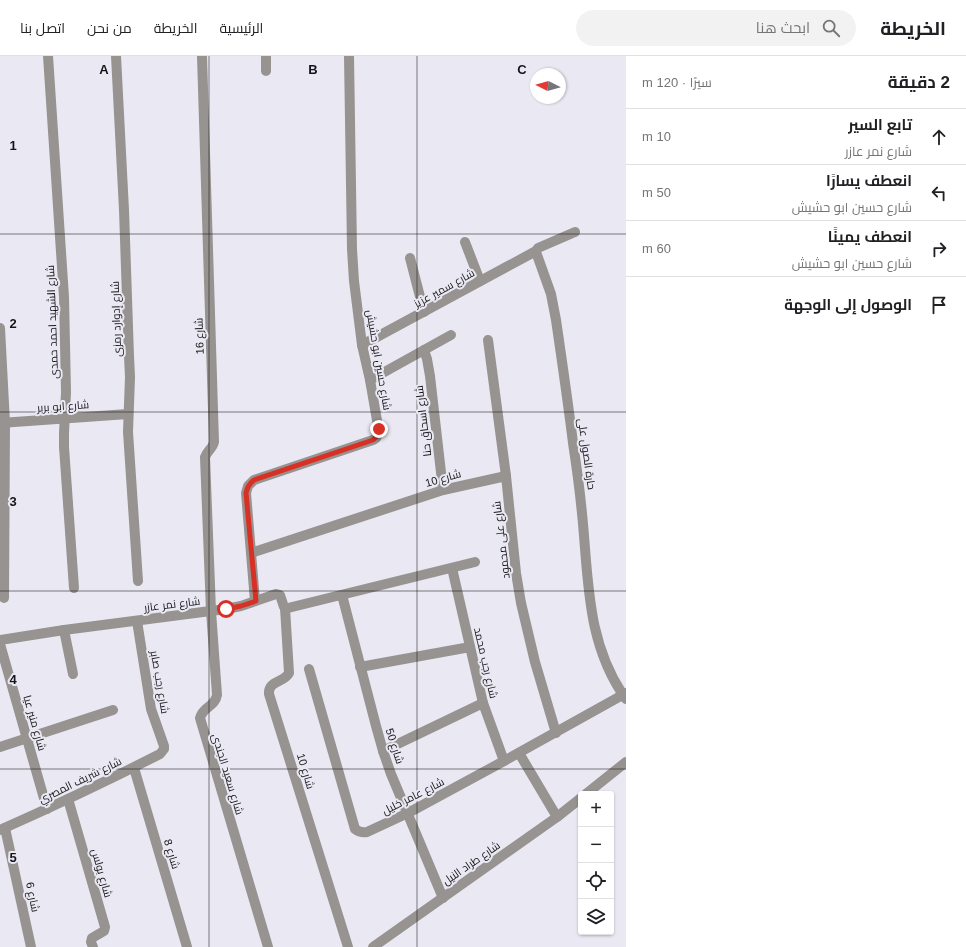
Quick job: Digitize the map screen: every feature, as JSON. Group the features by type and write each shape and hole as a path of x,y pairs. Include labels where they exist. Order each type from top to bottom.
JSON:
{"street":[{"name":"شارع الشهيد احمد حمدى","path":"48,56 64,297 66,392 64,447 74,588"},
{"name":"شارع إدوارد رمزى","path":"116,56 124,210 130,377 128,450 138,581"},
{"name":"شارع 16","path":"202,56 214,442 205,457 211,611"},
{"path":"266,56 266,71"},
{"name":"شارع حسين ابو حشيش","path":"256,601 246,493 248,486 254,480 373,440 378,435 379,429 362,345 354,281 352,249 349,56"},
{"path":"536,251 538,248 575,232"},
{"path":"465,242 480,282"},
{"name":"شارع سمير عزيز","path":"362,345 536,251"},
{"name":"حارة الصول على","path":"536,251 551,294 556,320 581,503 593,622 605,661 613,679 625,696"},
{"path":"410,258 424,312"},
{"path":"0,328 4,598"},
{"path":"370,380 451,335"},
{"name":"شارع على محمود","path":"488,340 506,476 516,573 521,603 535,662 556,733"},
{"name":"شارع اسحاق حنا","path":"424,350 428,368 443,490"},
{"name":"شارع ابو بربر","path":"2,423 128,414"},
{"name":"شارع 10","path":"251,553 443,490 506,476"},
{"path":"285,608 475,562"},
{"name":"شارع رجب محمد","path":"452,568 483,703 504,761"},
{"name":"شارع نمر عازر","path":"0,640 211,611 241,606 278,594 281,597 285,608"},
{"name":"شارع 50","path":"342,595 383,751 391,774 443,898"},
{"name":"شارع 10","path":"285,608 289,673 286,678 272,684 269,694 348,947"},
{"name":"شارع سعيد الجندى","path":"211,611 217,695 215,701 202,711 200,722 268,947"},
{"name":"شارع رجب صابر","path":"137,621 151,708 164,746"},
{"path":"64,630 74,674"},
{"name":"شارع منير عيا","path":"0,644 47,809"},
{"path":"360,667 470,647"},
{"name":"شارع عامر خليل","path":"309,669 356,829 358,832 362,833 408,813 625,696"},
{"path":"383,751 483,703"},
{"path":"0,747 113,710"},
{"name":"شارع شريف المصري","path":"3,829 134,768 160,754 164,749 164,746"},
{"path":"519,753 557,817"},
{"path":"590,791 626,762"},
{"name":"شارع 8","path":"134,768 187,947"},
{"name":"شارع بولس","path":"68,799 106,927 104,931 92,938 91,942 93,947"},
{"name":"شارع طراد النيل","path":"374,947 557,817 578,800"},
{"name":"شارع 6","path":"3,829 31,947"}],"route":[{"path":"226,609 256,601 246,493 246,489 250,483 254,480 373,440 378,435 379,429"}]}
